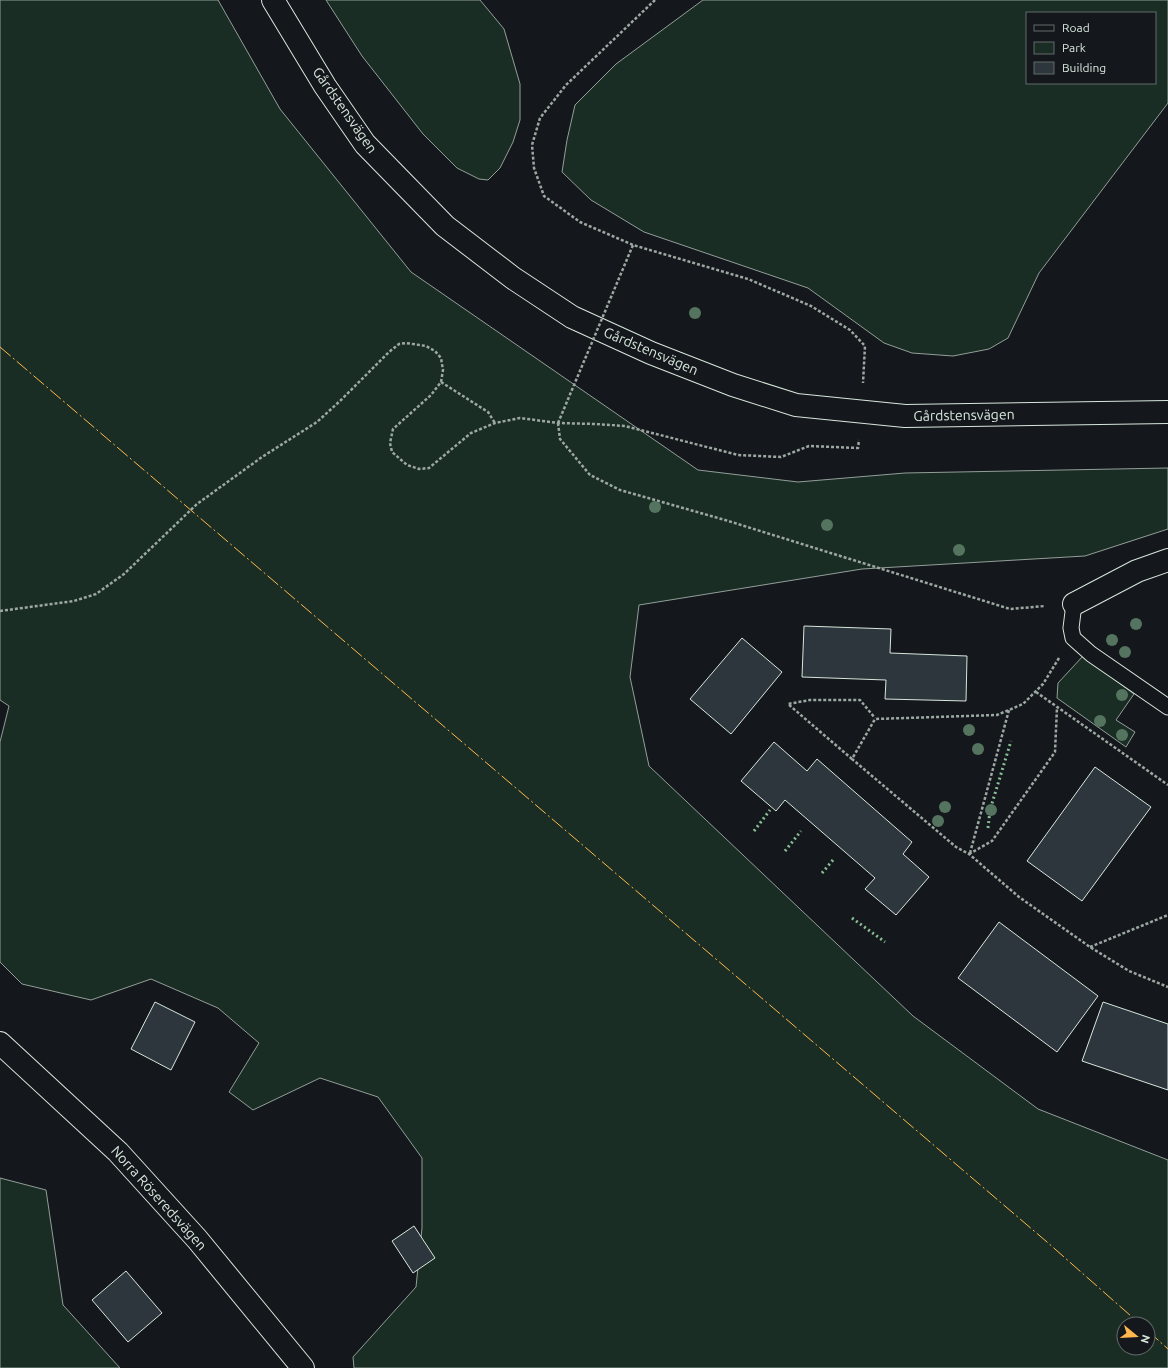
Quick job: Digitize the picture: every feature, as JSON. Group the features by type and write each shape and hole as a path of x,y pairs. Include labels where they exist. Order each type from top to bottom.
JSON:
{"street":[{"name":"Gårdstensvägen","path":"273,0 364,144 445,226 513,278 572,317 651,353 733,386 796,405 905,416 1168,412"},
{"path":"1074,604 1137,571 1168,560"},
{"name":"Norra Röseredsvägen","path":"0,1043 118,1152 197,1239 302,1368"}],"lane":[{"path":"1074,604 1071,628 1073,638 1091,654 1168,707"}],"path":[{"path":"0,612 74,601 96,594 124,574 197,504 262,457 317,422 400,344 416,344 435,351 441,358 443,370 441,382 431,395 393,429 390,442 392,452 406,465 419,469 429,468 471,433 495,422 520,418 558,423 625,426 738,455 781,457 809,446 858,448 862,412 865,346 850,330 811,306 748,279 633,245 580,222 544,196 534,168 532,145 540,118 566,85 655,0"},
{"path":"633,245 558,423 560,439 590,475 620,490 725,520 1010,609 1074,604"},
{"path":"441,382 488,412 495,422"},
{"path":"875,718 997,715 1023,704 1036,692 1043,684 1063,650 1073,638"},
{"path":"1036,692 1168,785"},
{"path":"875,718 860,700 810,700 788,704 956,847 970,854 1019,897 1090,947 1129,971 1168,987"},
{"path":"970,854 992,841 1055,752 1057,707"},
{"path":"970,854 1009,710"},
{"path":"852,759 875,718"},
{"path":"1090,947 1168,915"}],"green space":[{"path":"0,0 218,0 280,109 411,272 698,470 798,482 905,473 1168,468 1168,529 1085,556 862,569 639,605 630,677 649,766 913,1016 1038,1109 1168,1160 1168,1368 354,1368 353,1357 416,1287 422,1228 422,1158 378,1097 320,1078 253,1110 229,1092 259,1043 218,1008 151,979 91,1000 22,984 0,962 0,742 9,706 0,700"},
{"path":"326,0 480,0 504,29 520,84 520,120 513,142 500,168 488,180 479,179 457,168 423,134 362,56"},
{"path":"703,0 1168,0 1168,103 1039,273 1008,338 989,349 953,356 912,353 884,343 808,288 644,232 591,200 562,172 575,105 616,64"},
{"path":"1083,656 1134,694 1116,720 1135,732 1126,747 1057,698 1058,683"},
{"path":"0,1178 46,1190 63,1305 120,1368 0,1368"}],"building":[{"path":"804,626 891,629 890,653 967,656 966,701 885,699 886,680 802,677"},
{"path":"742,638 782,672 731,734 690,699"},
{"path":"774,742 807,771 817,759 912,842 903,854 929,877 896,915 865,889 875,878 785,800 776,811 741,781"},
{"path":"1095,767 1151,807 1082,901 1027,861"},
{"path":"999,922 1098,996 1057,1052 958,978"},
{"path":"155,1002 195,1022 171,1070 131,1049"},
{"path":"1103,1002 1168,1024 1168,1090 1082,1061"},
{"path":"414,1226 435,1258 413,1273 392,1241"},
{"path":"126,1271 162,1313 128,1342 92,1300"}],"hedge":[{"path":"988,828 990,810 1011,741"},
{"path":"754,831 770,810"},
{"path":"785,851 801,831"},
{"path":"822,873 833,860"},
{"path":"852,918 885,942"}],"power":[{"path":"0,347 1047,1242 1131,1316"},
{"path":"1156,1338 1168,1349"}]}
